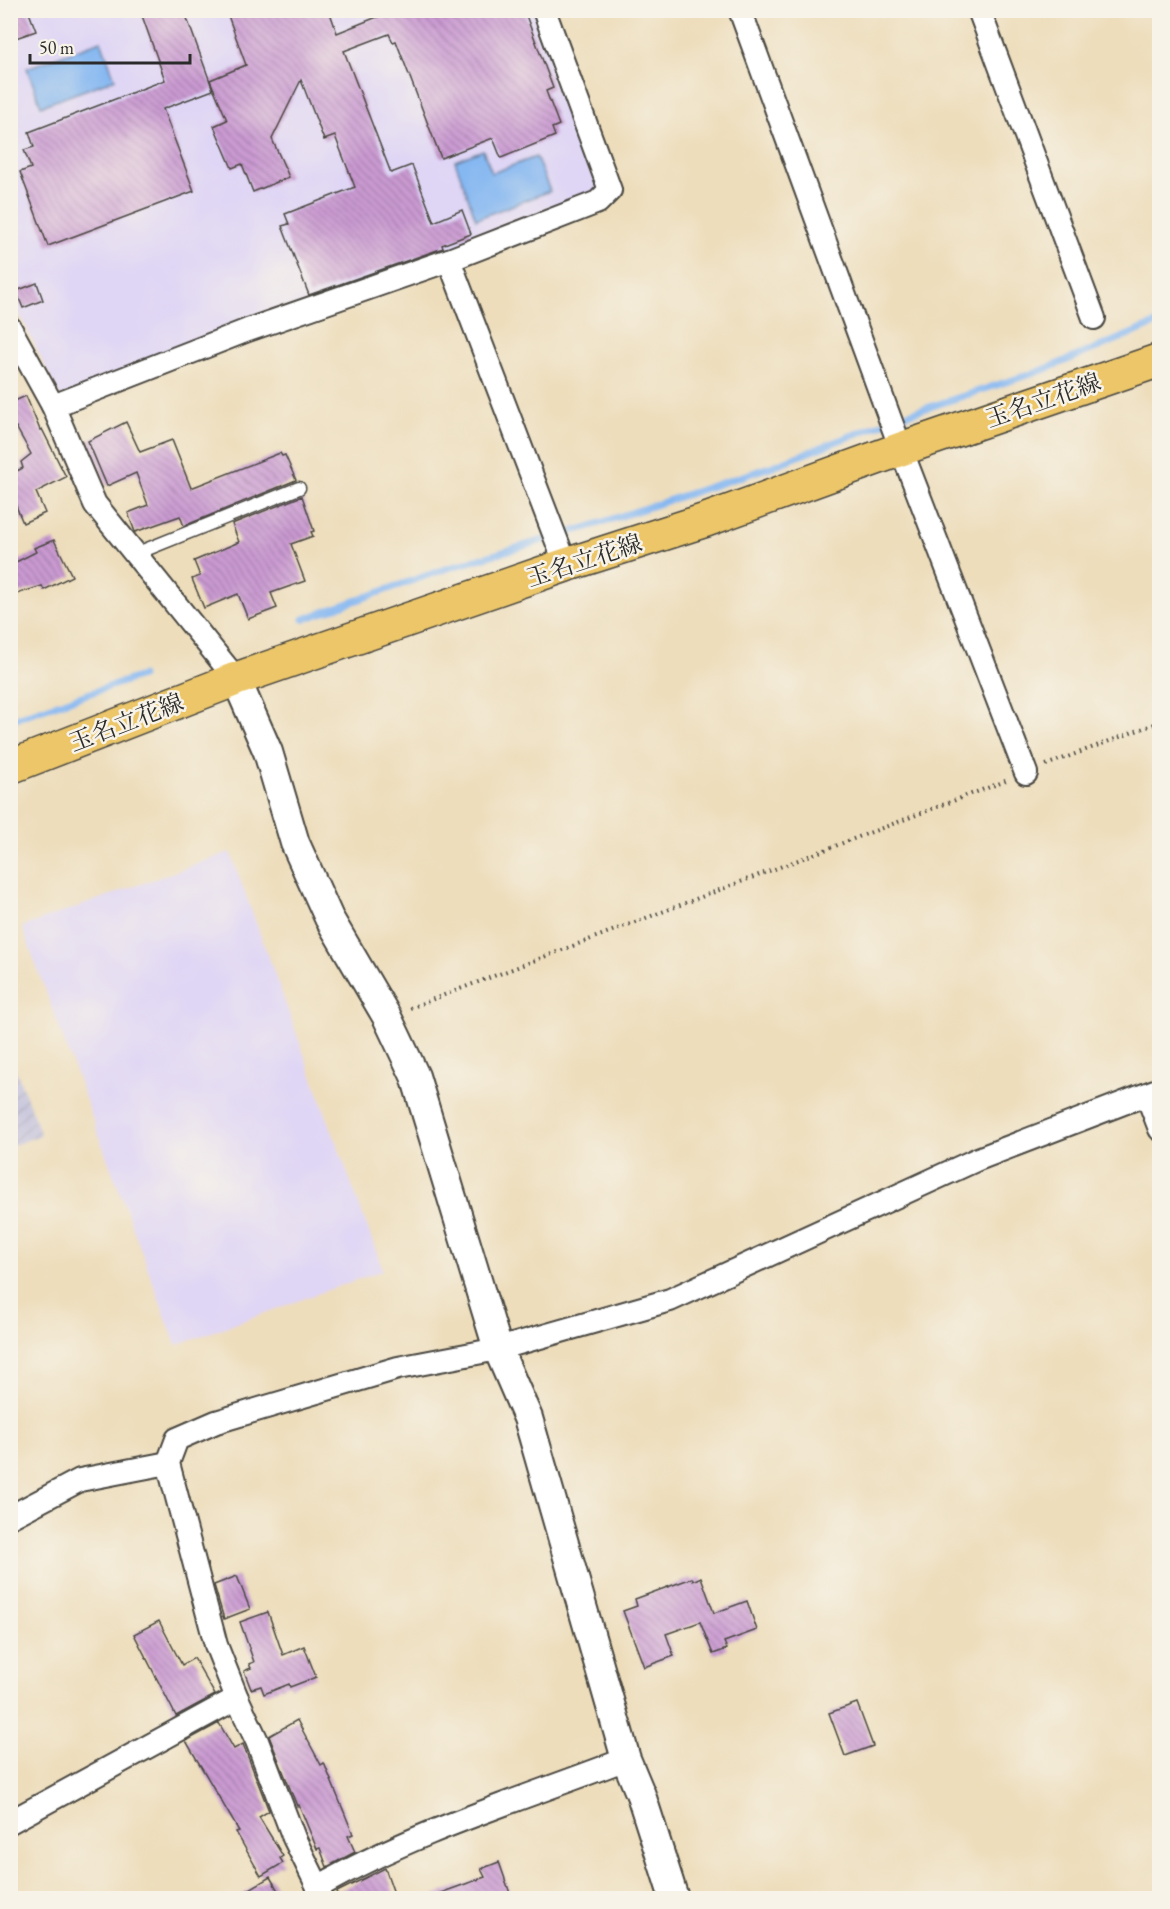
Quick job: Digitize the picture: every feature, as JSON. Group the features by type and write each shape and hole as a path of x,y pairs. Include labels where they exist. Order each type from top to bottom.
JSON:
{"main road":[{"name":"玉名立花線","path":"10,767 562,554 706,520 901,449 1160,360"}],"street":[{"path":"53,406 248,330 449,260 598,202 610,190 544,10"},
{"path":"740,10 901,449 1026,773"},
{"path":"979,10 1094,318"},
{"path":"449,260 562,554"},
{"path":"10,328 53,406 95,504 236,679 268,752 295,843 329,918 387,1017 415,1076 498,1349 528,1418 626,1759 641,1795 674,1899"},
{"path":"626,1759 470,1817 353,1867 318,1893 216,1645 168,1463 177,1439 216,1422 398,1368 498,1349 670,1300 978,1159 1153,1092 1160,1130"},
{"path":"10,1517 80,1480 168,1463"},
{"path":"10,1822 237,1698"}],"lane":[{"path":"135,554 299,488"}],"path":[{"path":"387,1017 1160,722"}],"shaded area":[{"path":"11,11 540,11 601,185 592,197 60,397 11,296"},
{"path":"230,852 383,1270 176,1345 22,927"},
{"path":"10,1055 41,1135 11,1146 10,1146"}],"water":[{"path":"101,41 115,79 41,106 27,68"},
{"path":"483,150 492,173 536,157 550,191 476,219 455,161"}],"building":[{"path":"10,10 28,10 36,31 10,40"},
{"path":"140,10 184,10 213,90 163,109 194,191 48,246 20,172 31,168 24,150 34,147 29,132 165,80"},
{"path":"226,10 329,10 337,33 382,15 380,10 524,10 553,88 546,91 559,125 552,128 555,136 501,158 493,138 441,158 396,41 393,42 389,34 344,51 391,173 412,165 434,222 462,210 471,234 442,245 443,248 309,295 282,226 289,224 285,214 355,187 335,136 324,140 301,80 272,139 289,177 253,192 242,164 232,168 214,126 227,120 210,80 246,65"},
{"path":"37,283 43,300 23,308 16,291"},
{"path":"26,396 40,430 42,429 66,477 36,492 45,513 23,523 10,491 10,474 23,468 21,462 31,454 16,427 10,430 10,403"},
{"path":"126,422 140,452 172,440 191,488 280,453 282,456 285,455 296,480 184,526 180,516 135,532 128,513 148,505 136,473 107,486 88,441"},
{"path":"302,496 314,531 311,532 313,536 291,544 305,581 271,593 277,608 248,619 238,594 204,608 192,579 200,576 194,561 239,542 232,524"},
{"path":"54,540 72,576 44,590 42,586 10,596 10,565 36,552 34,548"},
{"path":"237,1576 250,1609 224,1619 214,1585"},
{"path":"701,1577 714,1613 747,1601 757,1630 724,1642 727,1649 713,1654 700,1622 666,1634 674,1656 644,1667 623,1611 637,1606 635,1599 692,1578 693,1581"},
{"path":"268,1612 283,1655 304,1646 316,1677 264,1694 261,1686 251,1689 244,1671 251,1668 249,1664 254,1662 240,1622"},
{"path":"159,1621 182,1665 194,1658 215,1695 176,1716 134,1634"},
{"path":"857,1703 873,1746 845,1756 829,1713"},
{"path":"297,1720 321,1765 324,1763 353,1834 348,1836 355,1852 327,1867 299,1805 297,1806 269,1736"},
{"path":"219,1723 234,1749 243,1744 269,1811 259,1817 283,1856 280,1858 283,1863 261,1876 236,1832 239,1831 186,1741"},
{"path":"499,1862 512,1899 432,1899 432,1896 485,1877 481,1869"},
{"path":"385,1868 396,1899 339,1899 337,1892"},
{"path":"270,1877 283,1899 233,1899"}],"waterway":[{"path":"304,619 445,569 588,527 770,467 905,415 1043,370 1160,322"},
{"path":"10,720 141,676"}]}
